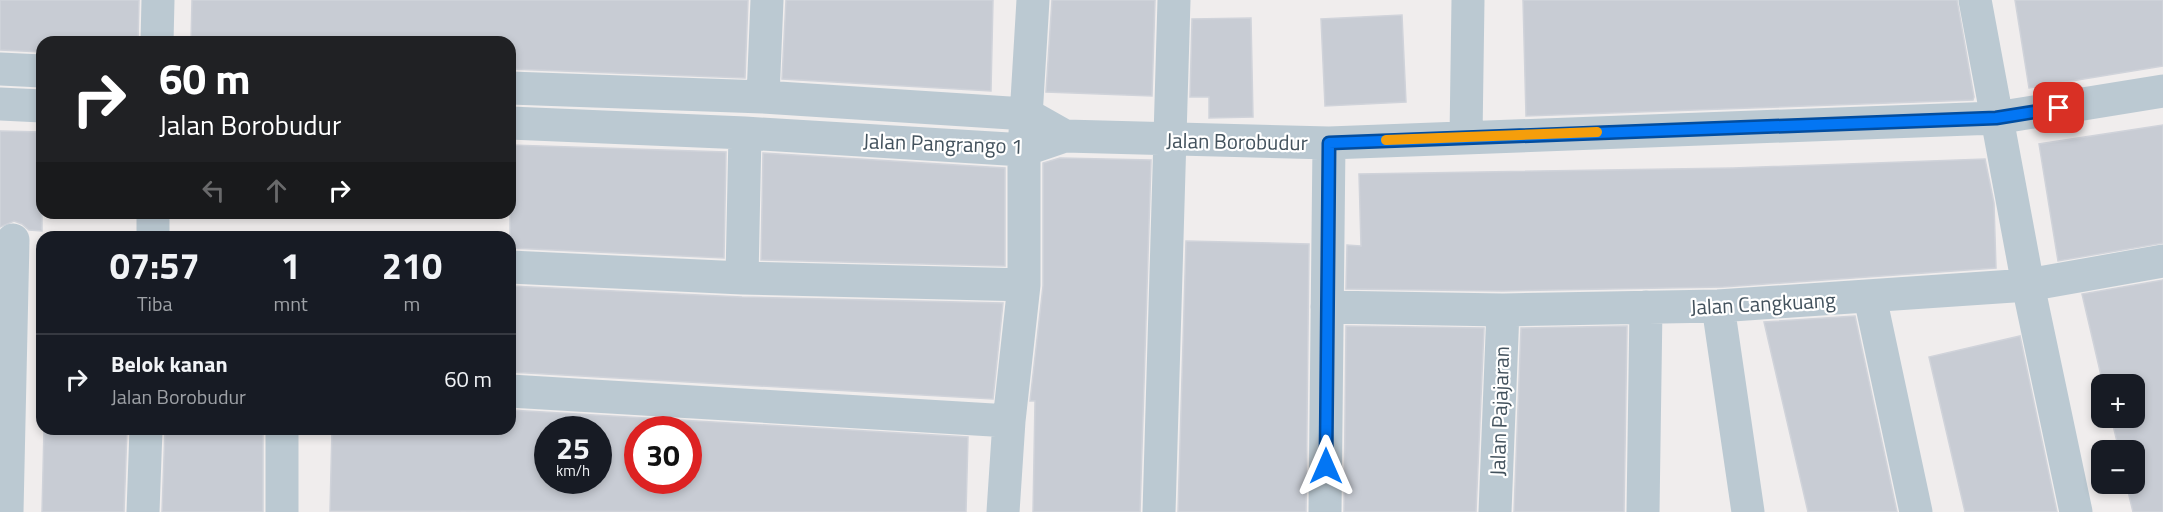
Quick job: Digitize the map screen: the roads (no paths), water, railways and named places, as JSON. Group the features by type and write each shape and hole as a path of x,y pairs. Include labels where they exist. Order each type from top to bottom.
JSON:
{"street":[{"path":"157,36 158,0"},
{"path":"763,97 767,0"},
{"path":"1003,512 1009,421 1024,285 1024,150 1033,0"},
{"path":"1159,512 1174,0"},
{"path":"1466,136 1468,0"},
{"path":"1975,0 2028,285 2076,512"},
{"path":"0,69 36,71"},
{"name":"Jalan Pangrango 1","path":"516,88 763,97 1026,114 1065,136"},
{"name":"Jalan Borobudur","path":"1065,136 1329,143 1466,136 1996,118 2163,92"},
{"path":"0,104 36,106"},
{"name":"Jalan Pangrango 1","path":"516,123 745,133 1024,150 1065,136"},
{"path":"742,278 745,133"},
{"path":"1325,512 1329,143"},
{"path":"6,512 18,240"},
{"name":"Jalan Cangkuang","path":"1327,308 1503,310 1718,306 2028,285 2163,261"},
{"path":"516,267 742,278 1024,285"},
{"path":"1870,297 1916,512"},
{"path":"1718,306 1748,512"},
{"path":"1643,512 1646,307"},
{"name":"Jalan Pajajaran","path":"1495,512 1503,310"},
{"path":"516,391 1009,421"},
{"path":"143,512 146,435"},
{"path":"283,435 290,511"}]}
